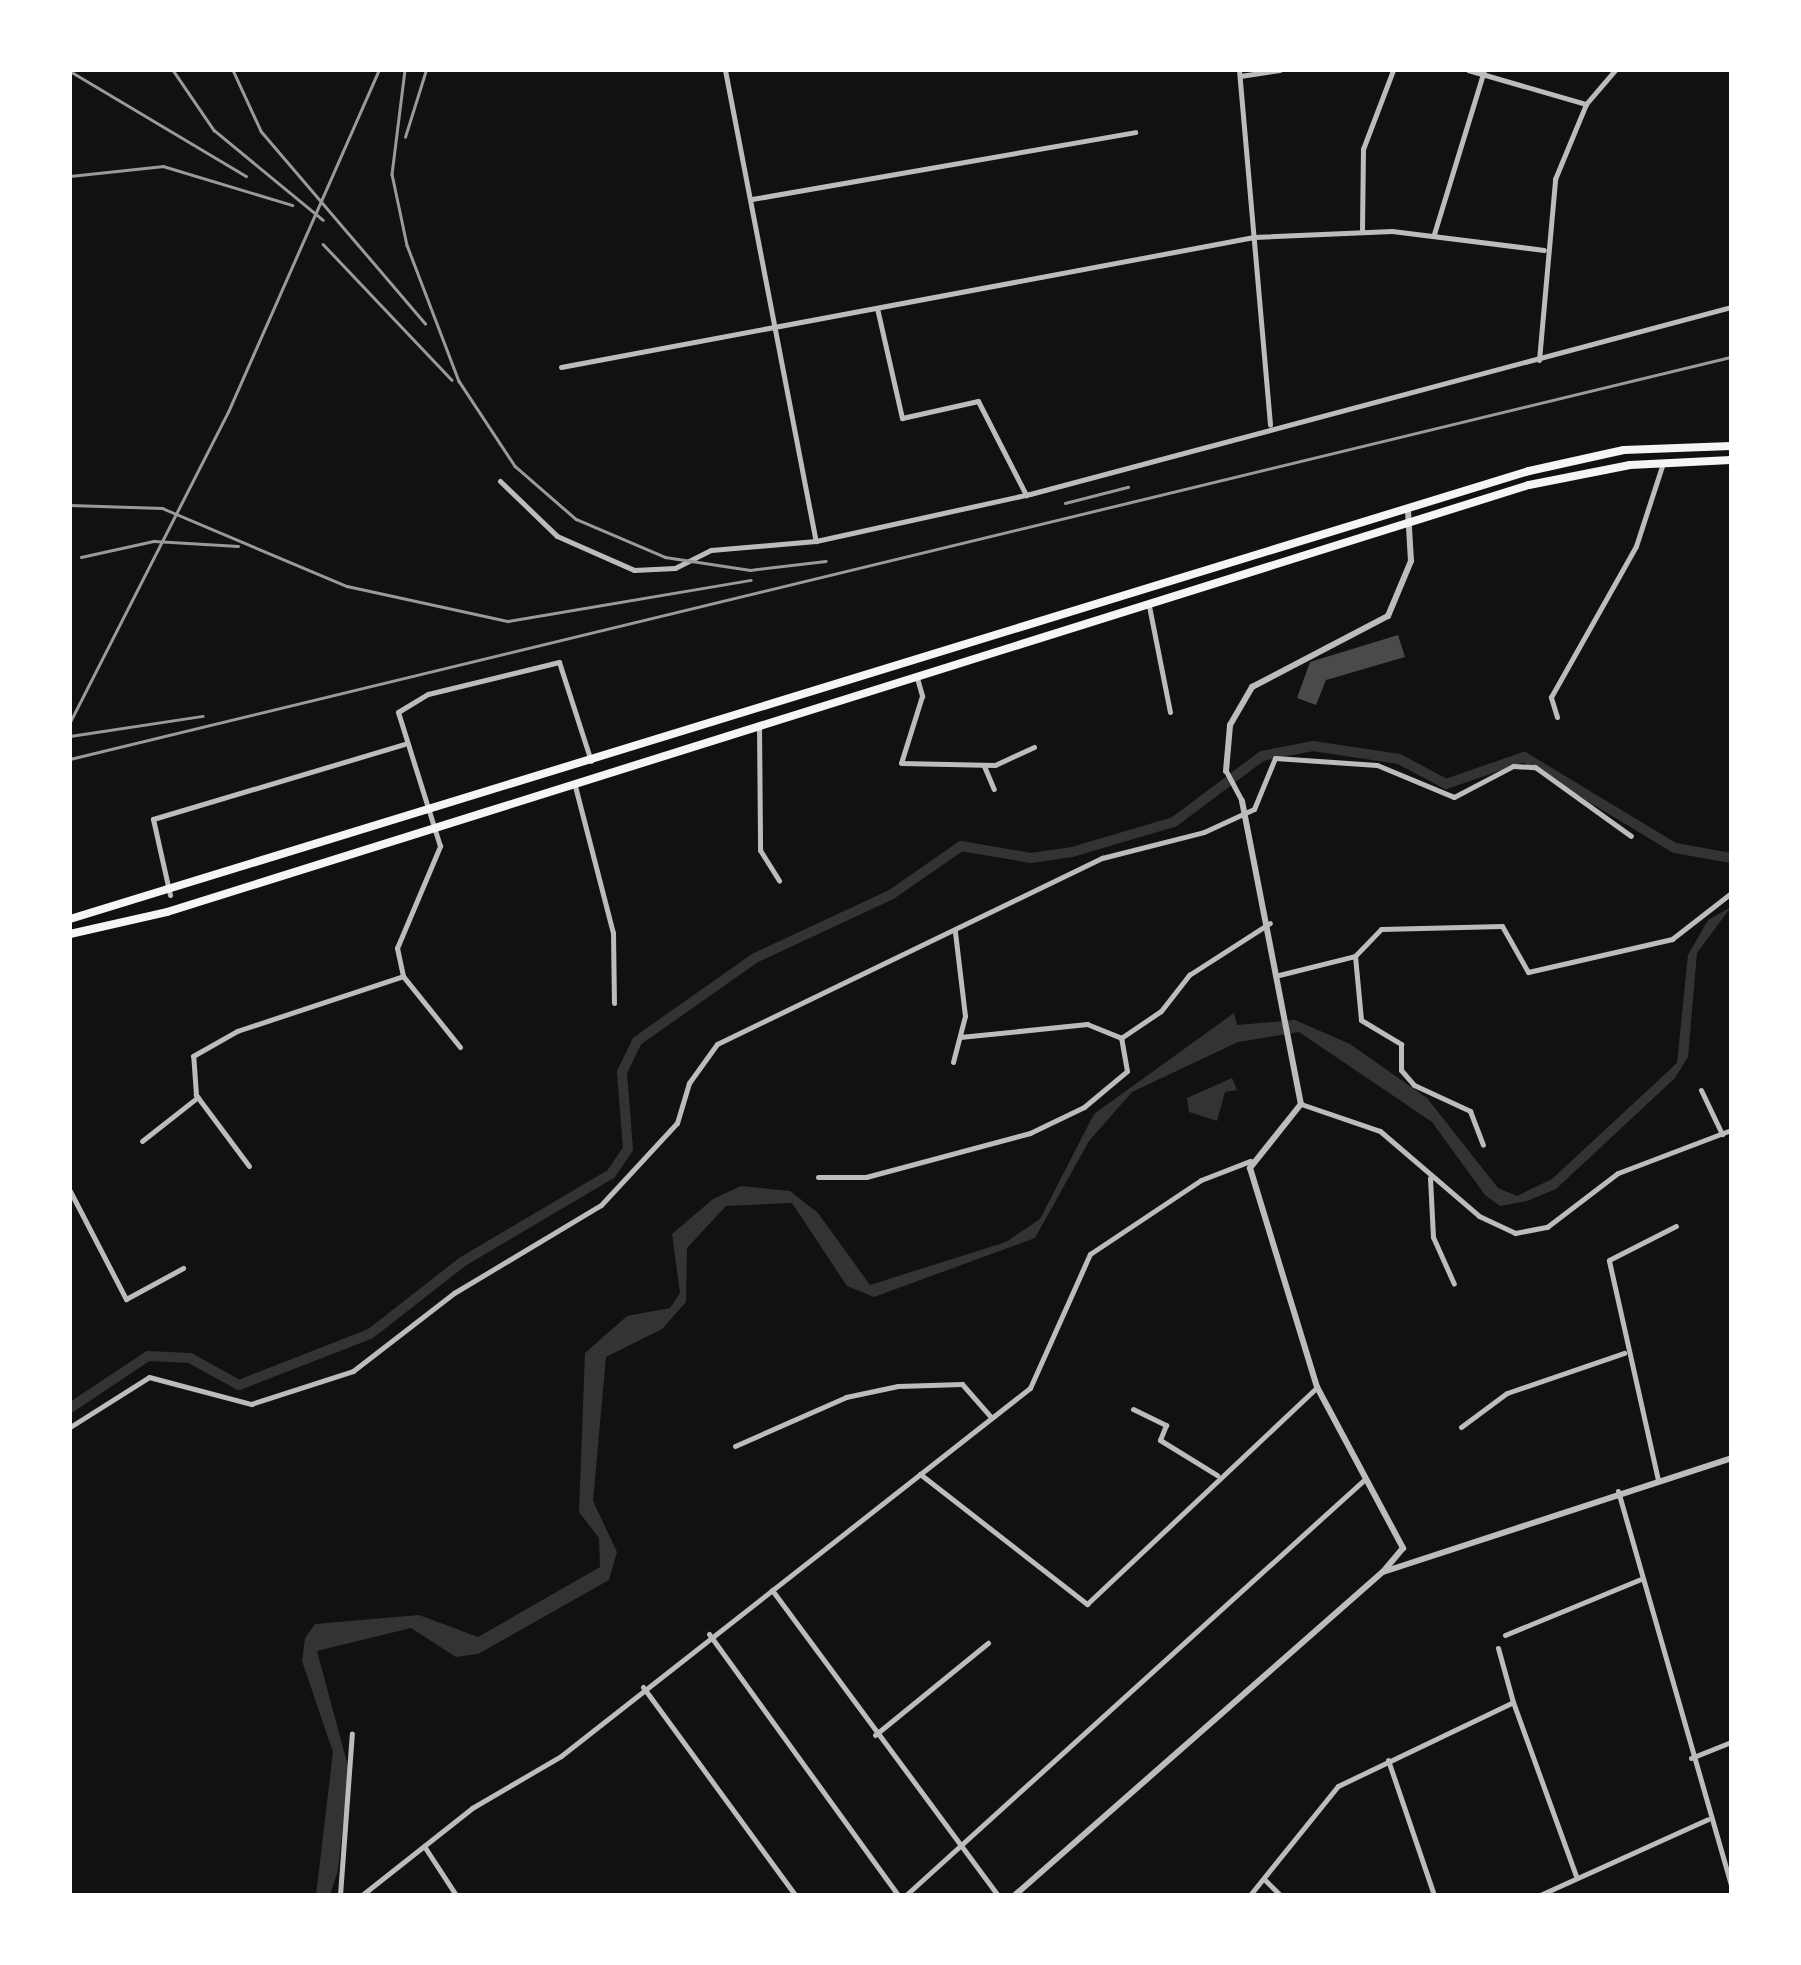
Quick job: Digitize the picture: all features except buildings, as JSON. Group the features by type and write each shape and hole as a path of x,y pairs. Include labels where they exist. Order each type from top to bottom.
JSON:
{"main road":[{"path":"70,919 170,895 590,762 1592,456 1731,446"},
{"path":"70,934 434,828 1530,485 1663,464 1731,460"},
{"path":"1307,542 1314,554"}],"street":[{"path":"724,70 778,326 816,541"},
{"path":"1270,425 1240,73 1280,70"},
{"path":"1362,230 1363,149 1393,70"},
{"path":"1468,70 1586,104"},
{"path":"1538,360 1544,250 1555,179 1586,104 1615,70"},
{"path":"1434,236 1483,72"},
{"path":"752,199 1135,132"},
{"path":"561,368 1254,237 1362,230 1544,250"},
{"path":"877,308 902,418 978,402 1026,495"},
{"path":"500,481 557,536 634,570 697,564 711,550 816,541 1026,495 1270,425 1731,308"},
{"path":"1557,718 1550,697 1636,546 1663,464"},
{"path":"1300,1104 1270,923 1246,812 1226,771 1230,725 1252,688 1388,616 1411,560 1408,510"},
{"path":"1150,606 1170,712"},
{"path":"460,1048 403,976 397,948 425,898 440,846 425,814 398,712 428,694 559,662 590,762"},
{"path":"917,678 922,696 901,763 984,766 1034,747"},
{"path":"758,724 760,850 779,882"},
{"path":"170,895 153,820 404,744"},
{"path":"70,1427 149,1377 251,1404 353,1370 454,1293 601,1204 678,1122 689,1083 718,1044 1102,858 1246,812 1258,803 1266,765 1293,754 1395,769 1454,797 1522,764 1630,836"},
{"path":"984,766 994,788"},
{"path":"575,784 613,933 614,1003"},
{"path":"1279,975 1355,956 1381,929 1502,926 1528,972 1672,939 1731,893"},
{"path":"1122,1038 1161,1011 1188,975 1270,923"},
{"path":"954,1062 960,1037 955,931"},
{"path":"1355,956 1361,1020 1401,1044 1401,1070 1414,1085 1470,1111 1483,1146"},
{"path":"248,1166 198,1097 192,1056 238,1031 403,976"},
{"path":"960,1037 1087,1024 1122,1038"},
{"path":"818,1177 866,1177 1030,1133 1084,1108 1127,1070 1122,1038"},
{"path":"1701,1090 1722,1134"},
{"path":"142,1141 198,1097"},
{"path":"362,1895 424,1846 561,1756 709,1634 772,1590 1038,1378 1090,1254 1200,1180 1250,1161 1300,1104"},
{"path":"1300,1104 1380,1130 1430,1178 1498,1226 1530,1234 1618,1173 1731,1130"},
{"path":"1250,1161 1317,1387 1368,1476 1411,1564"},
{"path":"1430,1178 1433,1236 1454,1284"},
{"path":"70,1190 126,1298 183,1268"},
{"path":"1658,1480 1624,1352 1609,1260 1632,1240 1676,1226"},
{"path":"1462,1427 1507,1393 1624,1352"},
{"path":"735,1446 846,1397 898,1386 962,1384 990,1417"},
{"path":"920,1474 1087,1604 1113,1588 1217,1475 1317,1387"},
{"path":"1133,1409 1166,1425 1160,1440 1217,1475"},
{"path":"1383,1572 1618,1491 1731,1458"},
{"path":"906,1895 1368,1476"},
{"path":"1618,1491 1690,1758 1731,1884"},
{"path":"1015,1895 1383,1572 1402,1548"},
{"path":"1505,1635 1642,1579"},
{"path":"772,1590 875,1736 998,1895"},
{"path":"709,1634 898,1895"},
{"path":"875,1736 988,1644"},
{"path":"1498,1648 1513,1702 1576,1876"},
{"path":"643,1687 796,1895"},
{"path":"1250,1895 1307,1834 1321,1799 1388,1760 1513,1702"},
{"path":"340,1895 352,1733"},
{"path":"1690,1758 1731,1742"},
{"path":"1388,1760 1434,1895"},
{"path":"1540,1895 1708,1819"},
{"path":"424,1846 456,1895"},
{"path":"1265,1880 1280,1895"}],"shaded area":[{"path":"1731,907 1697,953 1688,1057 1675,1078 1556,1189 1527,1201 1500,1206 1485,1195 1432,1122 1299,1032 1238,1042 1132,1092 1089,1141 1035,1238 874,1297 847,1286 792,1203 726,1206 687,1248 686,1302 662,1329 606,1357 593,1501 617,1552 609,1580 478,1654 456,1657 411,1628 317,1651 349,1770 338,1870 330,1895 316,1895 333,1752 302,1661 305,1638 315,1624 419,1615 478,1637 600,1567 599,1538 579,1512 585,1353 627,1316 670,1308 680,1293 672,1234 713,1199 741,1186 790,1191 818,1213 870,1285 1006,1242 1040,1219 1094,1114 1234,1013 1237,1025 1295,1020 1350,1044 1427,1098 1498,1188 1517,1196 1552,1179 1677,1063 1688,955 1708,920"},
{"path":"1232,1078 1237,1090 1225,1092 1217,1121 1189,1112 1187,1098"}],"waterway":[{"path":"70,1408 148,1356 190,1358 239,1385 370,1334 462,1262 611,1174 628,1149 622,1072 637,1041 755,958 892,894 961,846 1031,858 1072,852 1174,822 1262,756 1313,746 1399,759 1446,784 1524,757 1675,848 1731,858"}],"railway":[{"path":"173,70 214,130 323,220"},
{"path":"233,70 261,131 425,323"},
{"path":"70,722 228,412 379,70"},
{"path":"405,70 392,174 407,245 459,381 515,466 576,519 665,557 750,570 825,561"},
{"path":"405,137 426,70"},
{"path":"70,71 246,176"},
{"path":"70,176 163,166 292,205"},
{"path":"323,244 452,380"},
{"path":"70,759 1731,357"},
{"path":"1065,503 1128,487"},
{"path":"70,505 162,508 347,586 508,621 751,580"},
{"path":"81,557 154,541 238,546"},
{"path":"70,736 203,716"}]}
